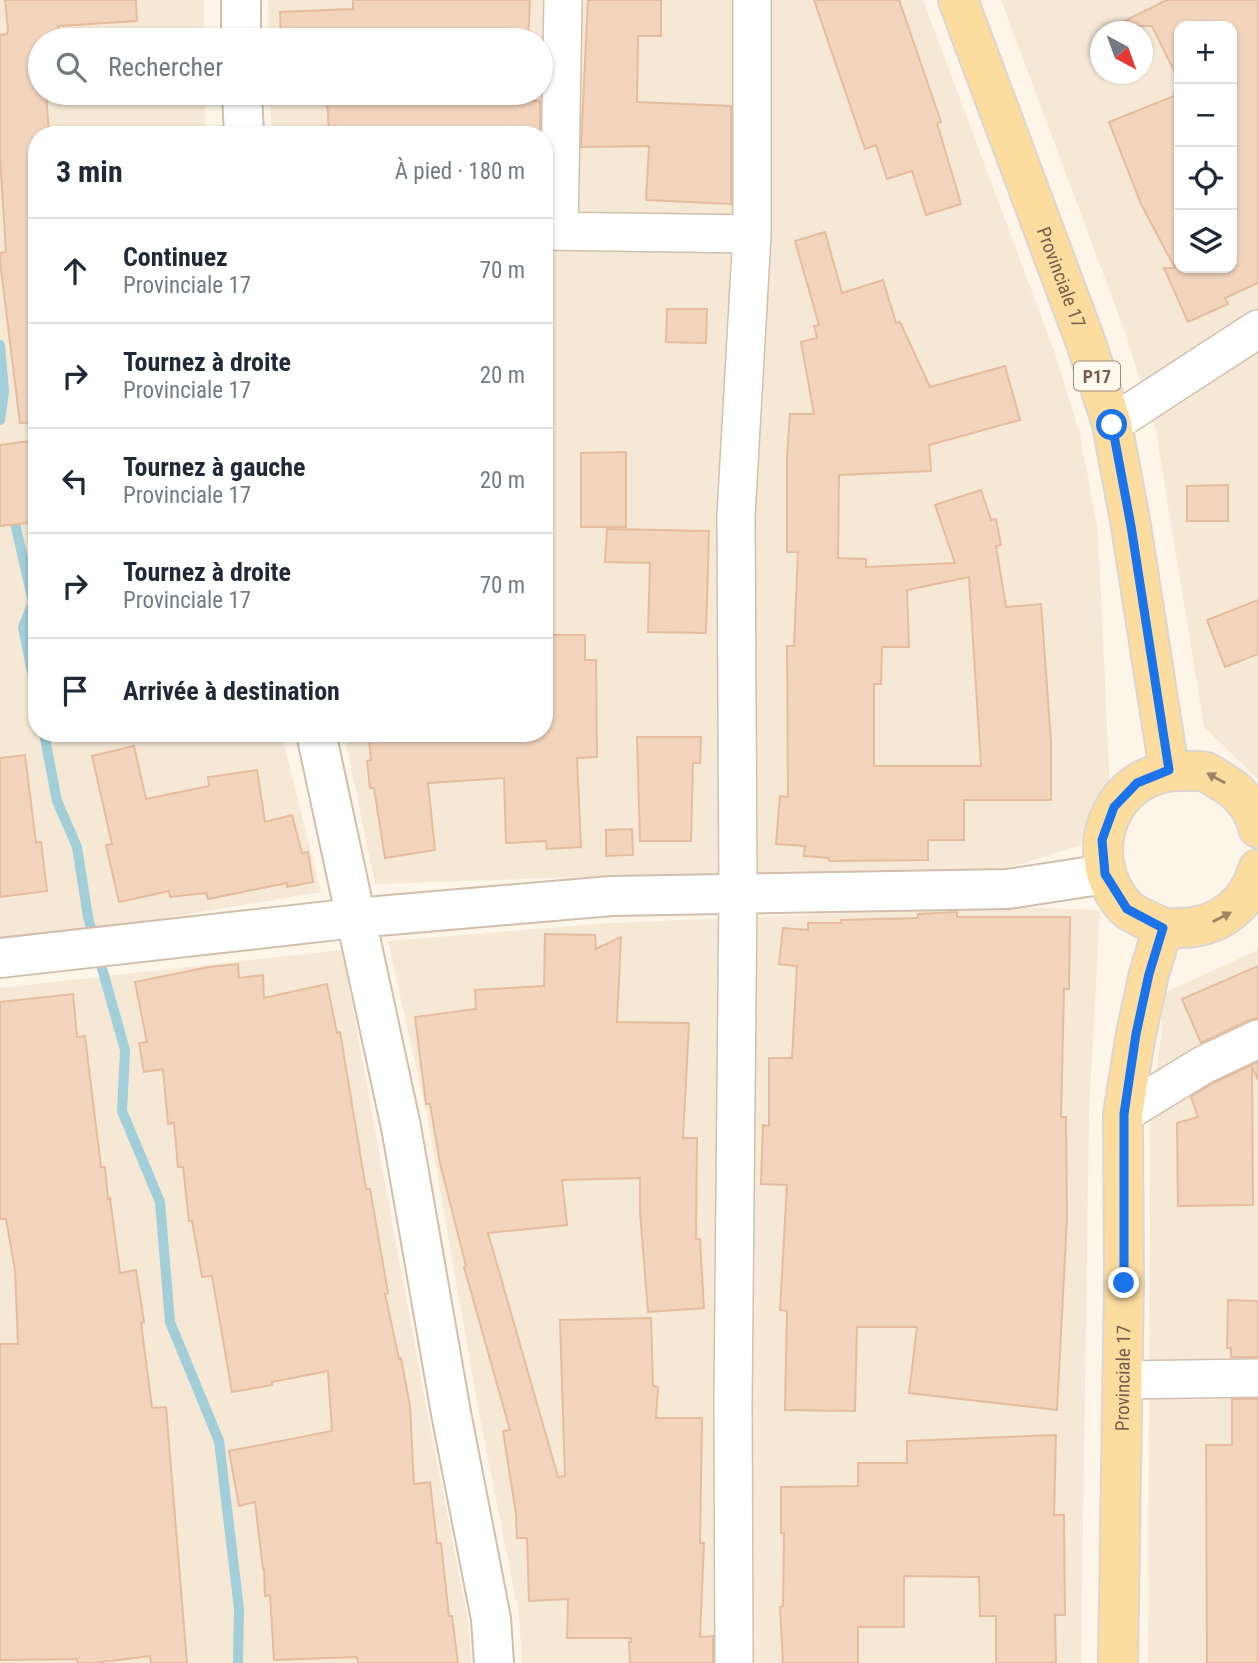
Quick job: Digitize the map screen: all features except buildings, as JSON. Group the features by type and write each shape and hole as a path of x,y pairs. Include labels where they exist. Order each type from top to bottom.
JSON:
{"main road":[{"name":"Provinciale 17","path":"958,0 1086,343 1112,425 1131,526 1169,770"},
{"path":"1257,880 1232,912 1199,928 1163,928 1127,909 1105,874 1102,840 1114,807 1137,783 1169,770 1205,772 1236,789 1256,818 1258,828"},
{"name":"Provinciale 17","path":"1118,1663 1124,1114 1139,1022 1163,928"}],"street":[{"path":"241,0 241,28"},
{"path":"553,192 563,0"},
{"path":"734,1663 733,1400 738,892 736,516 752,234 752,0"},
{"path":"243,105 244,126"},
{"path":"553,231 752,234"},
{"path":"1112,425 1258,329"},
{"path":"318,742 401,1127 451,1413 491,1619 494,1663"},
{"path":"0,958 355,918 611,896 1007,889 1105,874"},
{"path":"1124,1114 1203,1065 1258,1039"},
{"path":"1122,1380 1258,1378"}],"shaded area":[{"path":"0,0 204,0 204,28 28,28 28,105 205,105 206,126 28,126 28,742 283,742 321,892 111,927 0,938"},
{"path":"268,0 923,0 1055,353 1080,435 1098,532 1110,791 1080,845 1006,869 610,876 375,884 346,742 553,742 553,126 272,126 271,105 553,105 553,28 269,28"},
{"path":"1001,0 1258,0 1258,779 1204,727 1156,431 1124,329"},
{"path":"1002,907 1100,910 1089,1112 1081,1663 522,1663 519,1615 478,1408 428,1121 388,941 612,923"},
{"path":"342,950 469,1625 471,1663 0,1663 0,988"},
{"path":"1258,950 1258,1663 1148,1663 1150,1108 1162,1032 1160,995"}],"waterway":[{"path":"0,345 4,392 0,420"},
{"path":"13,514 28,580"},
{"path":"28,614 23,627 28,652"},
{"path":"46,742 57,801 77,847 94,940"},
{"path":"98,954 125,1050 122,1111 160,1202 170,1322 219,1441 239,1609 238,1663"}],"route":[{"path":"1112,425 1131,526 1169,770 1137,783 1114,807 1102,840 1105,874 1127,909 1163,928 1149,974 1136,1034 1124,1114 1124,1283"}]}
